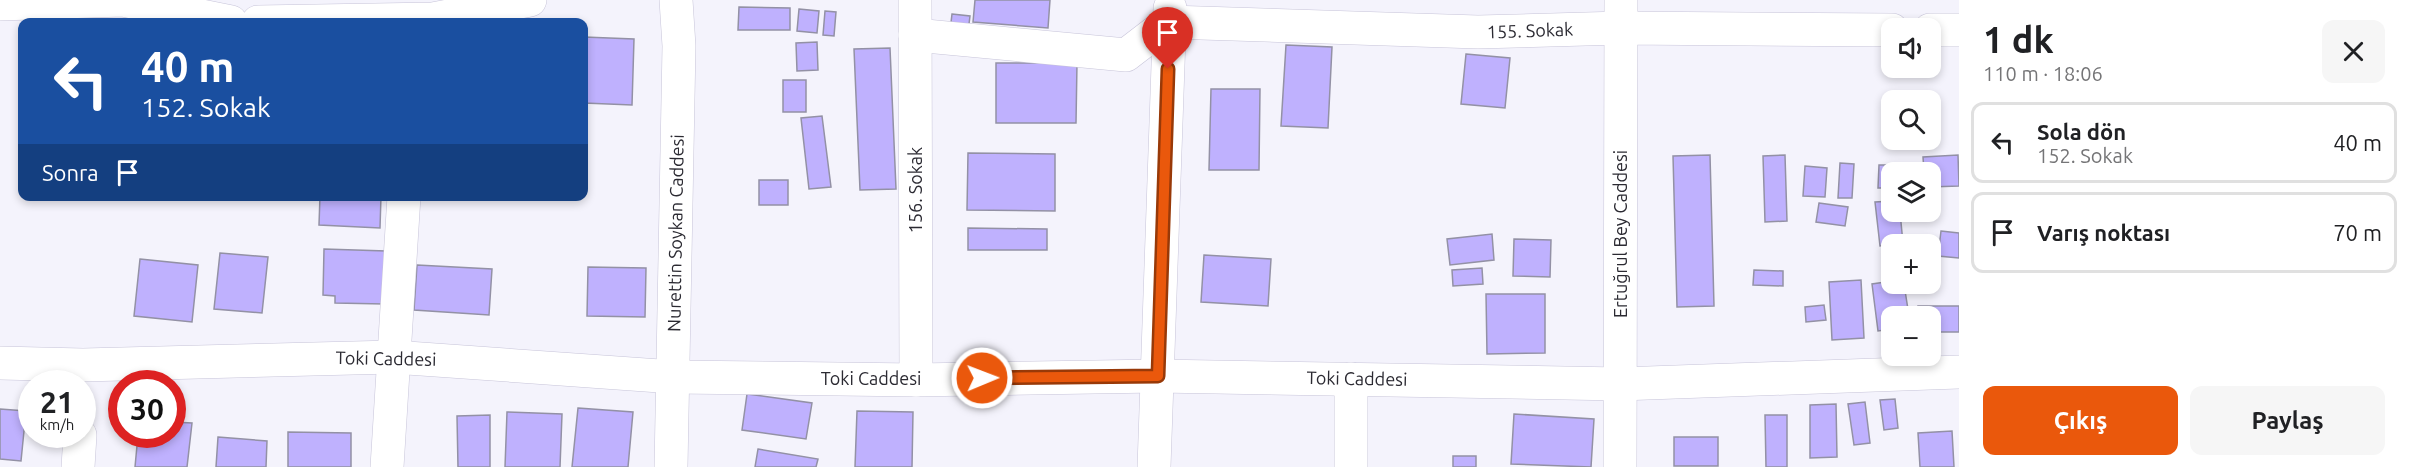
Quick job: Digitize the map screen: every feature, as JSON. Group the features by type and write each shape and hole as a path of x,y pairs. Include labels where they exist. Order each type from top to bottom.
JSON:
{"street":[{"path":"0,4 123,0 211,18"},
{"path":"447,18 530,0"},
{"name":"Nurettin Soykan Caddesi","path":"671,467 679,46 676,0"},
{"name":"156. Sokak","path":"915,0 916,380"},
{"path":"915,35 1126,55 1170,11"},
{"path":"1154,467 1170,11"},
{"name":"155. Sokak","path":"1170,11 1478,32 1621,14 1881,29"},
{"name":"Ertuğrul Bey Caddesi","path":"1620,467 1621,14"},
{"path":"1941,30 1959,30"},
{"path":"387,467 404,201"},
{"name":"Toki Caddesi","path":"96,374 393,357 674,377 916,380 1158,376 1620,384 1959,372"},
{"name":"Toki Caddesi","path":"0,363 48,370"},
{"path":"1351,379 1351,467"},
{"path":"78,467 79,448"}],"building":[{"path":"975,0 1050,0 1048,28 973,22"},
{"path":"739,7 790,8 790,30 738,30"},
{"path":"799,9 819,11 817,33 797,31"},
{"path":"825,11 836,12 834,36 823,35"},
{"path":"952,14 970,16 968,32 950,31"},
{"path":"588,37 634,39 632,105 588,103"},
{"path":"817,42 818,70 797,71 796,43"},
{"path":"1286,45 1332,47 1328,128 1281,126"},
{"path":"890,48 896,189 860,190 854,49"},
{"path":"1466,54 1510,58 1505,108 1461,104"},
{"path":"996,63 1077,63 1076,123 996,123"},
{"path":"783,80 806,80 806,112 783,112"},
{"path":"1211,89 1260,89 1259,170 1209,170"},
{"path":"822,116 831,187 809,189 801,118"},
{"path":"968,153 1055,154 1055,211 967,210"},
{"path":"1710,155 1714,306 1677,307 1673,156"},
{"path":"1785,155 1787,221 1765,222 1763,156"},
{"path":"1958,155 1959,186 1941,187 1941,162 1923,162 1923,157"},
{"path":"1840,163 1854,164 1852,198 1838,198"},
{"path":"1879,165 1881,165 1881,188 1878,188"},
{"path":"1805,166 1827,168 1825,197 1803,196"},
{"path":"759,180 788,180 788,205 759,205"},
{"path":"320,201 381,201 380,228 319,225"},
{"path":"1875,202 1881,202 1881,222 1901,222 1902,234 1881,234 1880,246"},
{"path":"1819,203 1848,207 1845,226 1816,222"},
{"path":"968,228 1047,229 1047,250 968,250"},
{"path":"1941,231 1959,233 1959,258 1941,256"},
{"path":"1492,234 1494,260 1450,265 1447,239"},
{"path":"1514,239 1551,240 1550,277 1513,276"},
{"path":"324,249 386,251 384,304 335,303 335,296 323,295"},
{"path":"220,253 268,257 262,313 214,309"},
{"path":"1204,255 1271,259 1268,306 1201,302"},
{"path":"140,259 198,265 192,322 134,316"},
{"path":"417,265 492,269 489,315 414,310"},
{"path":"588,267 646,268 645,317 587,316"},
{"path":"1482,268 1483,284 1453,286 1452,270"},
{"path":"1754,270 1783,271 1783,286 1753,285"},
{"path":"1861,280 1864,338 1832,340 1829,282"},
{"path":"1881,283 1881,294 1906,294 1907,306 1881,306 1881,331 1878,331 1872,284"},
{"path":"1486,294 1545,294 1545,353 1487,354"},
{"path":"1824,305 1826,320 1806,322 1805,307"},
{"path":"1941,306 1959,306 1959,332 1941,332"},
{"path":"747,394 812,403 806,439 742,430"},
{"path":"1895,399 1898,428 1884,430 1880,400"},
{"path":"1865,402 1870,443 1854,445 1848,404"},
{"path":"1836,404 1837,457 1810,458 1810,405"},
{"path":"578,408 633,412 628,467 572,467"},
{"path":"0,409 18,410 18,448 22,448 21,461 0,459"},
{"path":"857,411 913,412 912,467 855,467"},
{"path":"507,412 562,414 560,467 505,467"},
{"path":"1514,414 1594,419 1591,467 1511,464"},
{"path":"490,415 490,467 458,467 457,416"},
{"path":"1765,415 1787,415 1787,467 1766,467"},
{"path":"186,423 192,423 187,467 135,467 137,448 186,448"},
{"path":"1952,431 1954,467 1920,467 1918,433"},
{"path":"288,432 351,433 351,467 288,467"},
{"path":"218,437 267,441 266,467 216,467"},
{"path":"1674,437 1718,437 1718,466 1674,466"},
{"path":"758,449 818,459 816,467 755,467"},
{"path":"1453,456 1476,456 1476,467 1453,467"}],"route":[{"path":"982,378 1158,376 1168,69"}]}
